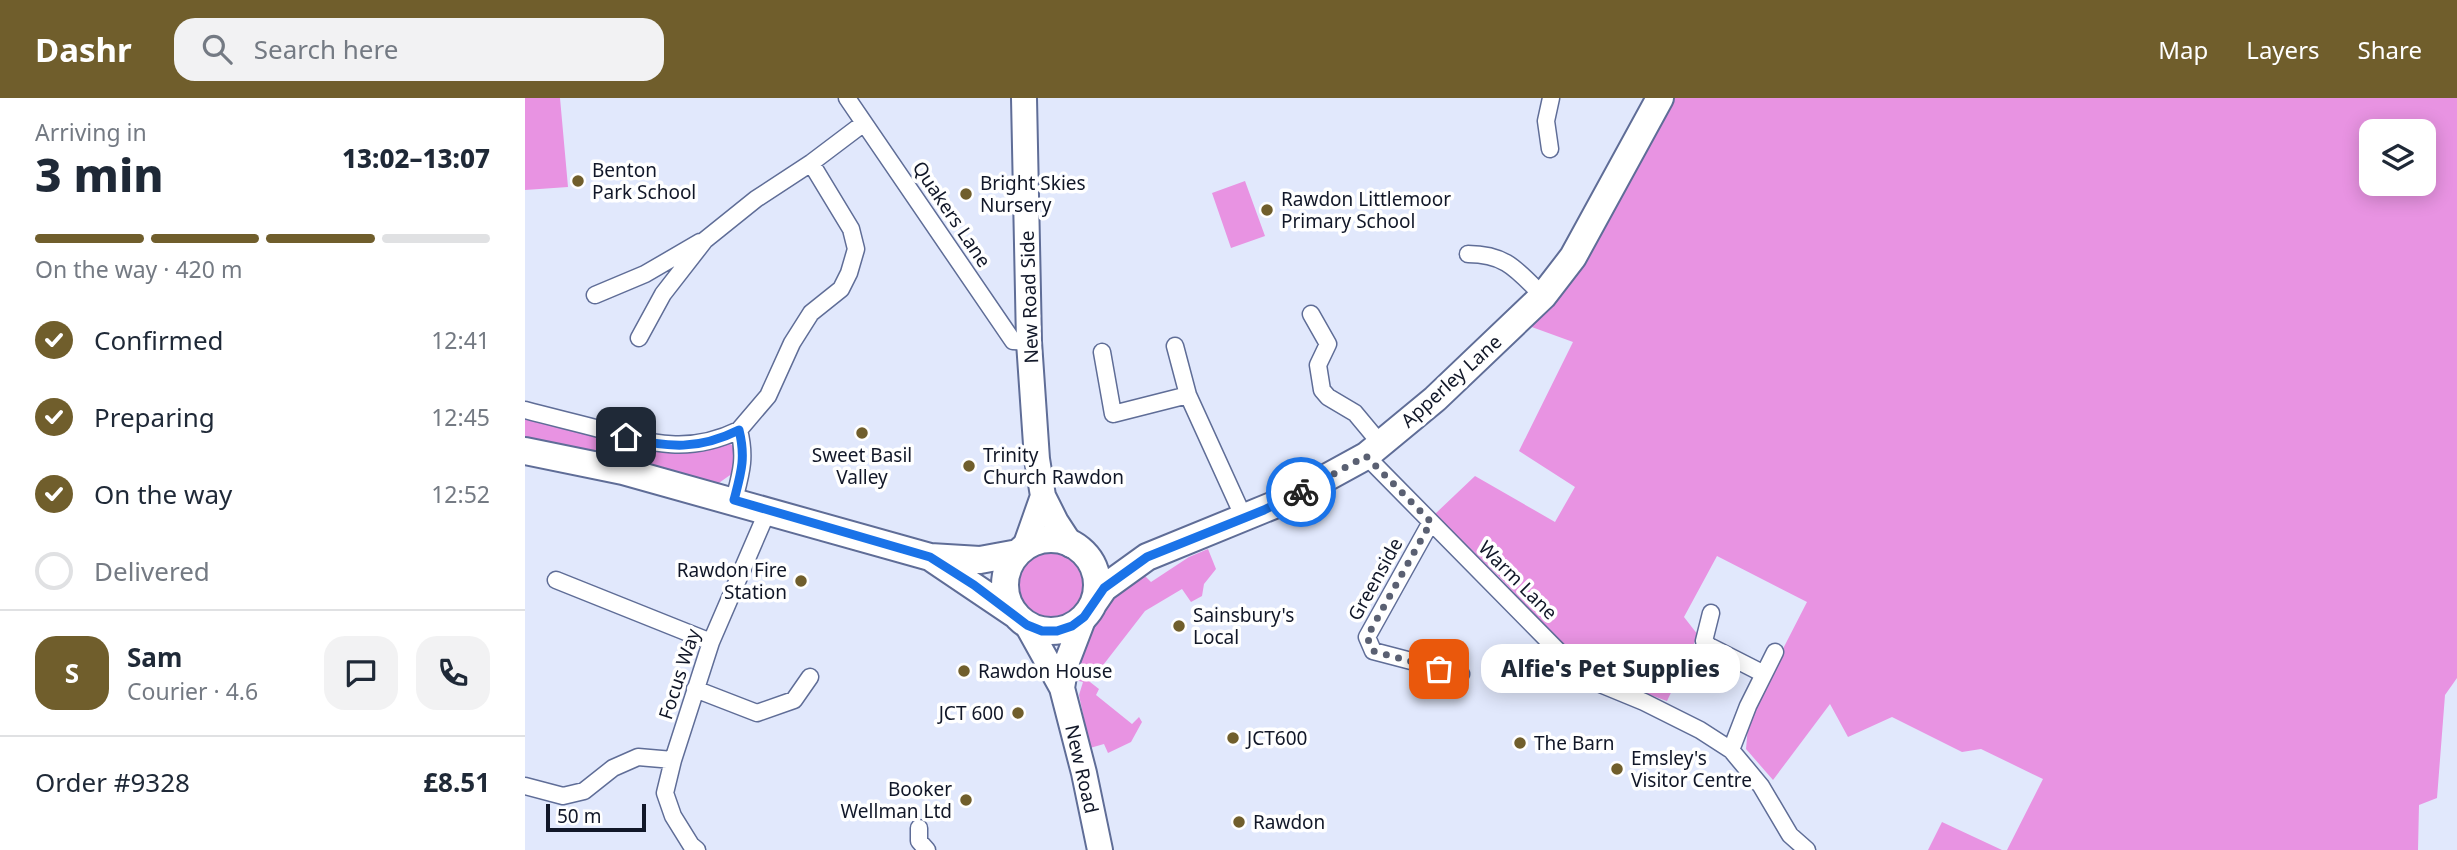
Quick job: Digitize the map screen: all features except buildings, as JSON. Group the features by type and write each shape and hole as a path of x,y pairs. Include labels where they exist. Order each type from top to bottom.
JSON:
{"highway":[{"name":"Apperley Lane","path":"1089,610 1104,588 1147,557 1284,501 1373,449 1468,370 1543,296 1573,257 1658,99"},
{"path":"525,451 624,471 930,557 980,560 1021,550 1044,540 1058,540 1077,549 1091,564 1096,576 1097,590 1089,610 1072,626 1057,631 1042,631 1021,620 930,557"},
{"name":"Apperley Lane","path":"1077,549 1115,557 1147,557"},
{"path":"1021,550 1007,571 1005,583 1009,605 1021,620"}],"main road":[{"name":"New Road Side","path":"1024,98 1029,342 1035,434 1043,496 1056,522 1077,549"},
{"name":"New Road Side","path":"1021,550 1043,496"},
{"name":"New Road","path":"1062,688 1066,664 1089,610"},
{"name":"New Road","path":"1021,620 1062,688 1101,850"}],"street":[{"name":"Quakers Lane","path":"847,98 1013,341 1029,342"},
{"path":"1550,149 1546,121 1551,98"},
{"path":"596,295 645,274 705,240 756,198 811,163 865,123"},
{"path":"525,410 652,443 677,446 708,443 739,430 768,396 792,343 811,313 841,289 856,249 851,229 811,163"},
{"path":"639,338 663,294 705,240"},
{"path":"1468,254 1488,254 1501,258 1543,296"},
{"name":"Warm Lane","path":"1311,314 1328,344 1318,365 1322,390 1328,397 1355,413 1373,449 1431,522 1572,664 1593,681 1644,702 1700,730 1731,750 1761,786 1790,835 1808,850"},
{"path":"1175,346 1188,395 1244,518"},
{"path":"1102,352 1112,414 1188,395"},
{"path":"734,500 743,467 744,451 739,430"},
{"name":"Focus Way","path":"697,850 673,816 665,793 711,642 768,510"},
{"name":"Greenside","path":"1431,522 1367,637 1373,651 1461,674"},
{"path":"557,580 711,642"},
{"path":"1711,613 1705,641 1709,646 1764,674"},
{"path":"1731,750 1748,706 1775,652"},
{"path":"695,689 757,713 794,700 810,677"},
{"path":"525,786 563,796 584,791 613,768 638,757 673,760"},
{"path":"919,828 919,841 927,850"}],"shaded area":[{"path":"525,98 560,98 568,187 525,190"},
{"path":"1672,98 2457,98 2457,678 2445,695 2437,798 2419,805 2418,850 2007,850 2043,779 1981,749 1962,752 1892,717 1848,737 1830,704 1773,780 1746,749 1749,715 1807,602 1717,556 1684,617 1698,635 1667,701 1592,674 1435,514 1475,476 1555,522 1575,487 1519,451 1573,342 1529,326"},
{"path":"1245,181 1265,236 1231,248 1212,193"},
{"path":"525,414 649,447 728,442 738,450 733,473 716,485 525,445"},
{"path":"1051,549 1071,555 1081,565 1087,585 1081,605 1071,615 1051,621 1031,615 1021,605 1015,585 1021,565 1031,555"},
{"path":"1208,549 1216,569 1204,584 1202,596 1191,602 1182,589 1145,611 1090,682 1099,689 1096,695 1132,724 1139,717 1142,722 1131,742 1108,753 1104,744 1090,748 1079,695 1083,682 1075,680 1083,646 1096,619 1116,596 1143,574 1151,582 1189,557"},
{"path":"1942,822 2002,850 1928,850"}],"way so far":[{"path":"1301,492 1366,456 1431,522 1367,637 1373,651 1439,669"}],"place":[{"name":"Benton Park School","path":"578,181"},
{"name":"Bright Skies Nursery","path":"966,194"},
{"name":"Rawdon Littlemoor Primary School","path":"1267,210"},
{"name":"Sweet Basil Valley","path":"862,433"},
{"name":"Trinity Church Rawdon","path":"969,466"},
{"name":"Rawdon Fire Station","path":"801,581"},
{"name":"Sainsbury's Local","path":"1179,626"},
{"name":"Alfie's Pet Supplies","path":"1439,669"},
{"name":"Rawdon House","path":"964,671"},
{"name":"JCT 600","path":"1018,713"},
{"name":"JCT600","path":"1233,738"},
{"name":"The Barn","path":"1520,743"},
{"name":"Emsley's Visitor Centre","path":"1617,769"},
{"name":"Booker Wellman Ltd","path":"966,800"},
{"name":"Rawdon","path":"1239,822"}],"route":[{"path":"626,437 677,446 708,443 739,430 744,451 743,467 734,500 930,557 974,585 1027,625 1042,631 1057,631 1072,626 1084,617 1104,588 1147,557 1264,510 1301,492"}]}
